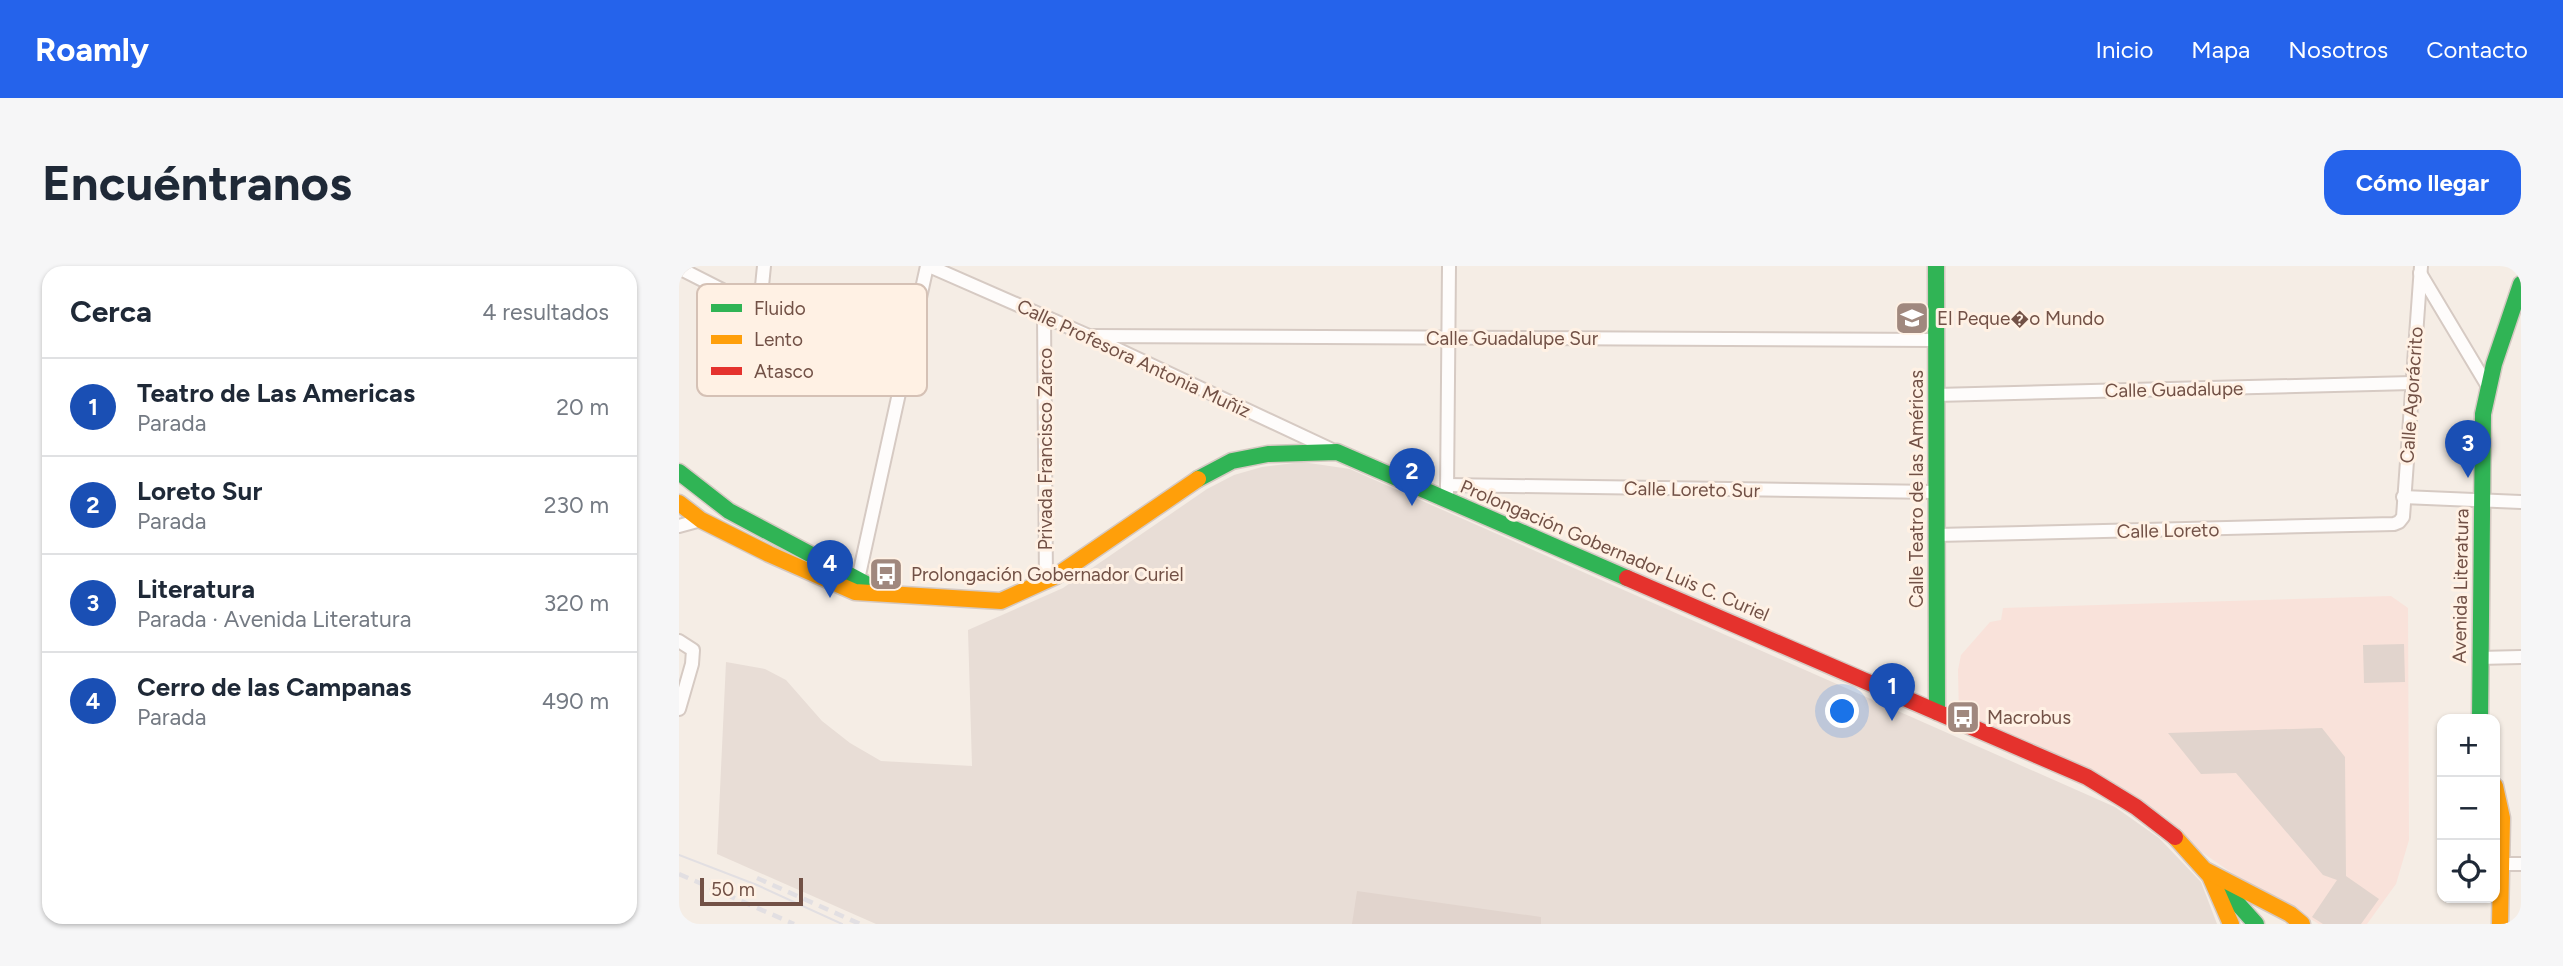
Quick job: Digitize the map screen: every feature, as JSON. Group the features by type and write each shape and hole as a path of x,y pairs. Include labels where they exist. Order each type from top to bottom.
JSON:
{"main road":[{"name":"Calle Teatro de las Américas","path":"1936,266 1937,712"},
{"name":"Avenida Literatura","path":"2480,714 2483,414 2487,386 2501,337 2520,293"},
{"name":"Prolongación Gobernador Luis C. Curiel","path":"679,503 701,520 769,555 857,586 894,596 1001,601 1046,582 1200,478 1232,461 1287,453 1337,452 1447,492 2087,778 2129,801 2170,834 2207,871 2231,924"},
{"name":"Prolongación Gobernador Luis C. Curiel","path":"679,472 729,511 857,586"},
{"path":"2500,809 2500,864"},
{"path":"2207,871 2256,924"},
{"path":"2207,871 2290,914 2302,924"},
{"path":"2500,903 2500,924"}],"street":[{"path":"762,284 764,266"},
{"path":"924,284 928,266"},
{"name":"Calle Profesora Antonia Muñiz","path":"928,266 1089,336 1337,452"},
{"path":"1447,492 1449,266"},
{"path":"679,268 711,284"},
{"path":"2420,269 2487,386"},
{"name":"Calle Agorácrito","path":"2399,522 2403,517 2420,269"},
{"name":"Privada Francisco Zarco","path":"1044,316 1046,582"},
{"name":"Calle Guadalupe Sur","path":"1089,336 1936,340"},
{"name":"Calle Guadalupe","path":"1936,395 2411,383"},
{"path":"857,586 899,396"},
{"name":"Calle Loreto Sur","path":"1447,492 1937,492"},
{"path":"2403,497 2521,502"},
{"path":"679,526 701,520"},
{"name":"Calle Loreto","path":"1937,535 2399,522"},
{"path":"679,641 693,650 692,664 679,709"},
{"path":"2479,657 2521,657"},
{"path":"2500,864 2521,864"}],"shaded area":[{"path":"1302,462 1350,469 2115,807 2159,838 2201,882 2217,924 876,924 717,854 726,662 765,669 786,680 822,721 850,743 881,761 972,766 968,630 1063,588 1207,489 1234,475 1262,467"},
{"path":"2391,596 2408,608 2409,840 2396,884 2367,924 2319,924 2232,873 2190,844 2165,816 2136,799 1959,716 1958,670 1961,655 1990,622 2001,620 2003,608"}],"building":[{"path":"2404,644 2405,682 2364,683 2363,645"},
{"path":"2322,728 2345,757 2346,876 2379,899 2361,924 2323,924 2312,917 2337,880 2323,875 2236,773 2201,774 2168,733"},
{"path":"1357,891 1541,917 1541,924 1352,924"}],"tram line":[{"path":"679,855 757,885 842,924"}],"railway":[{"path":"679,874 794,924"},
{"path":"757,878 860,924"}],"traffic: fast":[{"path":"1936,266 1937,712"},
{"path":"2480,714 2483,414 2494,364 2521,284"},
{"path":"1198,479 1232,461 1268,454 1337,452 1627,578"},
{"path":"679,472 729,511 870,586"},
{"path":"2221,885 2256,924"}],"traffic: slow":[{"path":"679,503 701,520 855,592 1001,601 1056,576 1198,479"},
{"path":"2500,809 2500,924"},
{"path":"2175,837 2210,876 2231,924"},
{"path":"2207,871 2290,914 2302,924"}],"traffic: jam":[{"path":"1627,578 2087,777 2136,807 2175,837"}],"place":[{"name":"El Peque�o Mundo","path":"1912,318"},
{"name":"Literatura","path":"2468,478"},
{"name":"Loreto Sur","path":"1412,506"},
{"name":"Prolongación Gobernador Curiel","path":"886,574"},
{"name":"Cerro de las Campanas","path":"830,598"},
{"name":"Macrobus","path":"1963,717"},
{"name":"Teatro de Las Americas","path":"1892,721"}]}
